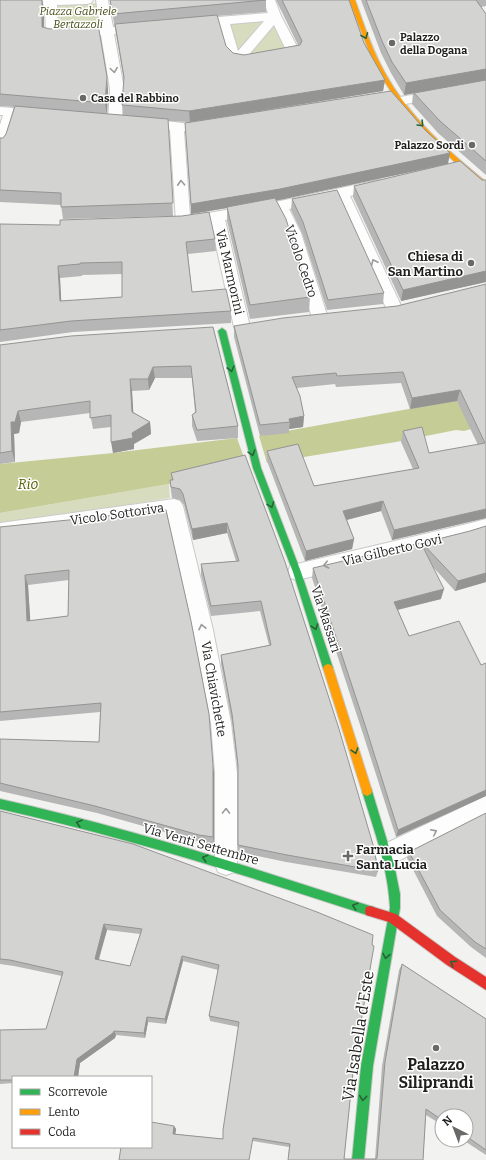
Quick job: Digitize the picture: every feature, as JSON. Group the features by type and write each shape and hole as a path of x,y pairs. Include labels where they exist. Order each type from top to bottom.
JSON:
{"street":[{"path":"0,5 87,0"},
{"path":"102,0 117,89 115,120"},
{"path":"223,21 233,56 238,59 244,61 294,52 269,0"},
{"path":"352,0 372,54 393,98 463,166 486,186"},
{"path":"51,2 52,36 154,27"},
{"path":"184,24 276,16"},
{"path":"238,59 276,16"},
{"path":"393,98 486,86"},
{"path":"0,146 6,111 48,114"},
{"path":"100,119 190,128 225,123"},
{"path":"177,127 183,222"},
{"path":"448,169 463,166"},
{"path":"167,223 217,217 280,206 395,182"},
{"path":"342,193 395,310"},
{"name":"Vicolo Cedro","path":"280,206 294,233 320,318"},
{"name":"Via Marmorini","path":"214,331 249,326 217,217"},
{"name":"Via Massari","path":"214,331 257,468 296,572 351,738 386,855 395,897 395,908 392,918"},
{"name":"Vicolo Sottoriva","path":"0,530 174,506 177,518"},
{"name":"Via Chiavichette","path":"177,518 203,630 222,723 226,773 226,864"},
{"name":"Via Gilberto Govi","path":"296,572 467,532 486,526"},
{"name":"Via Venti Settembre","path":"0,804 48,814 226,864 392,918 451,961 486,984"},
{"path":"386,855 486,806"},
{"name":"Via Isabella d'Este","path":"358,1160 367,1066 392,918"}],"green space":[{"name":"Piazza Gabriele Bertazzoli","path":"98,3 100,30 58,32 57,6"},
{"path":"265,18 236,53 229,22"},
{"path":"275,20 290,51 246,59"},
{"path":"169,484 170,498 0,525 0,513"}],"water":[{"path":"486,395 471,429 464,431 456,430 396,442 267,463 259,436"},
{"name":"Rio","path":"237,438 247,466 169,484 0,513 0,464 113,453"}],"building":[{"path":"0,0 42,0 42,27 50,29 98,24 107,77 105,103 0,94"},
{"path":"110,0 266,0 113,14"},
{"path":"282,0 349,0 364,43 385,80 189,111 122,105 124,77 115,24 217,15 226,46 233,53 244,55 300,45 302,41"},
{"name":"Palazzo della Dogana","path":"366,0 476,0 486,14 486,69 406,83 392,62"},
{"name":"Palazzo Sordi","path":"486,80 486,161 440,121 414,93"},
{"path":"391,91 426,131 450,153 280,189 191,204 185,123"},
{"path":"15,106 168,119 173,203 61,207 61,193 0,190 0,138 3,138 6,134"},
{"path":"460,161 482,180 486,180 486,271 403,290 354,186"},
{"path":"337,190 384,293 328,300 303,222 292,199"},
{"path":"275,198 286,219 310,297 250,305 227,207"},
{"path":"209,212 215,239 186,242 192,292 226,289 231,311 71,321 0,330 0,224 60,225 60,220 182,216","holes":["122,262 122,297 60,301 58,266 80,263"]},
{"path":"486,284 486,509 394,530 383,501 343,511 354,539 306,551 267,451 298,444 314,486 419,468 403,431 422,427 429,453 485,443 460,390 412,398 403,372 337,376 336,373 292,377 300,396 304,416 289,419 290,422 260,425 234,326 283,318 397,306"},
{"path":"213,327 238,426 197,430 192,415 196,412 191,366 153,367 148,379 130,379 132,412 150,422 132,433 133,438 111,442 111,415 90,418 90,401 18,411 15,422 11,422 12,451 0,453 0,345 71,336"},
{"path":"245,455 285,562 339,729 374,848 378,871 238,845 238,765 232,714 221,655 271,645 261,601 211,606 201,564 239,561 227,523 192,529 183,494 180,489 171,487 170,480 173,480 171,473"},
{"path":"166,510 191,621 209,714 213,765 213,837 199,835 95,806 0,783 0,739 99,742 101,703 0,712 0,527","holes":["69,570 68,616 27,621 25,575"]},
{"path":"486,526 486,573 458,581 422,543 470,531"},
{"path":"421,543 444,589 394,602 409,636 459,621 481,665 486,663 486,790 398,830 313,568"},
{"path":"0,811 133,844 317,912 373,935 372,945 374,946 354,1062 344,1159 377,1158 385,1062 402,964 486,1019 486,1150 474,1142 474,1108 434,1108 434,1114 426,1109 423,1160 288,1160 290,1144 253,1138 249,1160 119,1160 121,1148 152,1148 152,1122 174,1126 173,1134 223,1139 223,1130 239,1022 209,1016 219,965 182,956 165,1019 147,1017 144,1033 114,1031 77,1059 74,1076 12,1076 12,1080 0,1080 0,1030 46,1029 63,972 0,959","holes":["104,924 142,929 130,966 95,959"]},
{"path":"486,813 486,949 475,942 440,910 409,852"}],"traffic: fast":[{"path":"222,331 257,468 297,572 328,668"},
{"path":"358,1160 367,1066 395,908 389,864 367,791"},
{"path":"0,804 94,826 186,852 370,911"}],"traffic: slow":[{"path":"352,0 377,64 398,99 433,139 486,186"},
{"path":"328,668 367,791"}],"traffic: jam":[{"path":"370,911 392,918 451,961 486,984"}],"place":[{"name":"Palazzo della Dogana","path":"392,43"},
{"name":"Casa del Rabbino","path":"83,98"},
{"name":"Palazzo Sordi","path":"472,145"},
{"name":"Chiesa di San Martino","path":"471,263"},
{"name":"Farmacia Santa Lucia","path":"348,856"},
{"name":"Palazzo Siliprandi","path":"436,1048"}]}
